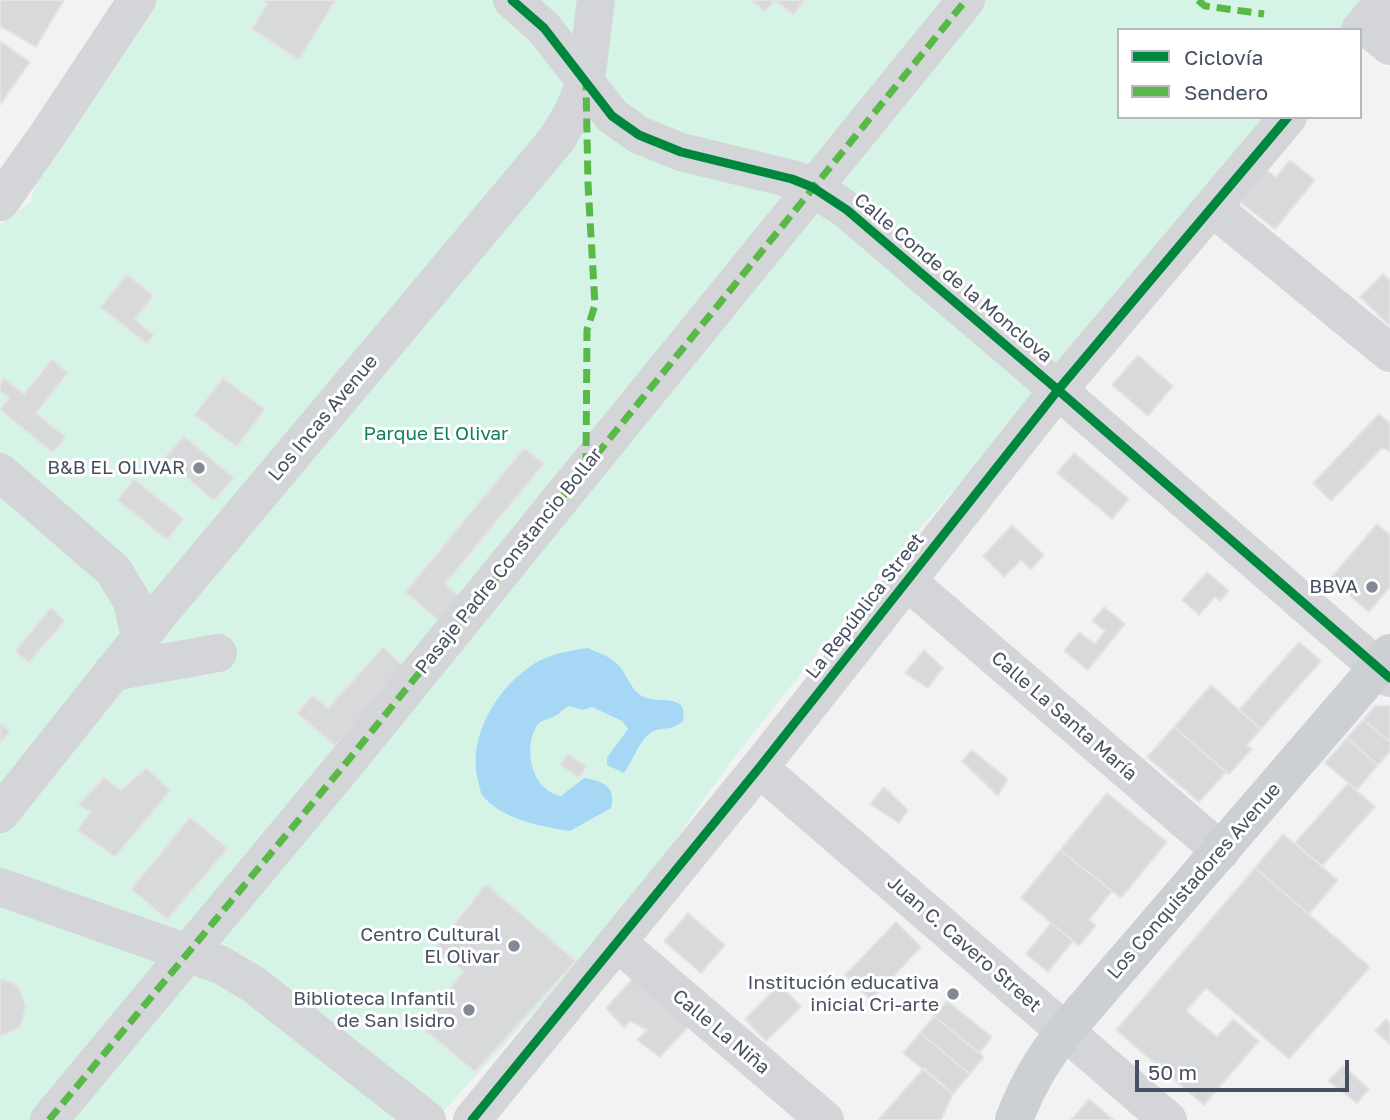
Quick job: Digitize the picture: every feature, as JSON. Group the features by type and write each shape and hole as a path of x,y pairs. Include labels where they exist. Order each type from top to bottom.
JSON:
{"main road":[{"name":"Los Conquistadores Avenue","path":"1014,1120 1030,1083 1049,1051 1065,1031 1386,666"}],"street":[{"path":"0,202 137,0"},
{"name":"Calle Conde de la Monclova","path":"512,0 544,28 612,116 639,135 681,152 792,179 812,187 847,210 1386,666"},
{"name":"Los Incas Avenue","path":"0,814 140,637 557,139 573,112 586,80 596,0"},
{"name":"Pasaje Padre Constancio Bollar","path":"49,1120 190,953 966,0"},
{"name":"La República Street","path":"472,1120 759,768 1058,390 1286,119"},
{"path":"1213,208 1390,354"},
{"path":"3,482 113,570 132,601 140,637"},
{"name":"Calle La Santa María","path":"907,581 1221,851"},
{"path":"112,672 218,653"},
{"name":"Juan C. Cavero Street","path":"759,768 1168,1120"},
{"path":"0,887 221,965 253,984 420,1117"},
{"name":"Calle La Niña","path":"618,943 825,1120"}],"green space":[{"name":"Parque El Olivar","path":"137,0 1368,0 1345,28 1117,28 1117,119 1268,119 1055,373 874,582 729,764 617,923 435,1120 0,1120 0,224 31,202 39,165"}],"water":[{"path":"588,648 614,661 639,694 681,706 684,712 683,721 675,727 656,730 647,736 624,773 607,765 607,758 628,729 622,721 592,707 583,710 567,707 540,722 532,736 531,758 537,778 551,793 561,796 584,778 602,783 612,794 611,808 570,831 511,816 482,795 478,780 477,746 489,713 510,684 537,662 569,651"}],"building":[{"path":"0,0 64,0 36,47 0,26"},
{"path":"261,0 336,0 299,60 252,29 267,4"},
{"path":"751,0 775,0 765,12"},
{"path":"775,0 805,0 793,15"},
{"path":"0,41 30,62 0,105"},
{"path":"1290,160 1315,180 1275,229 1240,202 1266,170 1276,177"},
{"path":"127,274 154,296 135,319 154,335 147,344 100,307"},
{"path":"1383,274 1390,280 1390,326 1360,297"},
{"path":"1138,355 1173,386 1148,416 1112,385"},
{"path":"52,359 68,373 36,413 66,437 53,453 0,410 9,397 0,392 0,383 4,378 24,394"},
{"path":"223,378 265,409 237,447 194,415"},
{"path":"1379,414 1390,423 1390,451 1382,448 1331,501 1313,483"},
{"name":"B&B EL OLIVAR","path":"184,436 234,478 214,501 164,458"},
{"path":"524,448 544,464 445,584 459,596 439,621 405,592"},
{"path":"1074,453 1129,499 1112,519 1057,473"},
{"path":"134,479 184,519 167,540 117,500"},
{"path":"1377,524 1390,535 1390,587 1369,612 1330,579"},
{"path":"1012,525 1044,555 1031,570 1021,560 1004,577 983,556"},
{"path":"1207,572 1229,591 1220,601 1215,597 1199,615 1182,600"},
{"path":"51,607 65,621 29,663 15,651"},
{"path":"1104,607 1125,624 1088,670 1064,651 1079,632 1095,644 1105,631 1092,621"},
{"path":"1299,642 1321,661 1261,729 1239,710"},
{"path":"383,647 405,667 335,746 297,713 313,695 328,708"},
{"path":"924,650 943,668 928,688 905,673"},
{"path":"1211,685 1261,729 1247,745 1252,749 1229,774 1174,727"},
{"path":"1375,706 1390,706 1390,742 1363,720"},
{"path":"1363,720 1390,742 1390,752 1378,765 1347,738"},
{"path":"0,723 10,731 1,742 0,741"},
{"path":"1174,727 1226,772 1199,802 1147,757"},
{"path":"1347,738 1378,765 1357,790 1325,763"},
{"path":"972,750 1008,779 998,796 962,761"},
{"path":"568,754 587,766 579,778 560,765"},
{"path":"146,768 171,790 115,857 77,830 90,812 78,805 104,777 121,790"},
{"path":"1348,783 1375,807 1322,866 1295,843"},
{"path":"884,787 908,810 899,823 870,804"},
{"path":"1107,793 1167,842 1121,898 1060,850"},
{"path":"190,817 228,848 167,920 131,889"},
{"path":"1283,834 1338,880 1309,914 1255,868"},
{"path":"1060,850 1112,891 1089,920 1096,925 1079,946 1021,898"},
{"path":"1255,868 1370,967 1289,1059 1206,988 1186,1011 1217,1037 1233,1019 1259,1041 1204,1105 1116,1030"},
{"path":"486,884 576,961 475,1072 422,1028 463,971 434,950"},
{"path":"688,913 725,945 701,973 664,941"},
{"path":"896,922 921,947 871,1000 845,975"},
{"path":"1051,923 1073,941 1048,972 1026,954"},
{"path":"634,977 689,1026 660,1057 637,1040 647,1030 630,1021 624,1028 606,1008"},
{"path":"0,979 14,983 20,990 26,1007 21,1025 0,1036"},
{"path":"780,984 801,1007 766,1041 745,1019"},
{"path":"947,1001 992,1037 979,1053 934,1016"},
{"path":"934,1016 984,1057 970,1074 920,1033"},
{"path":"1386,1019 1390,1023 1390,1044 1375,1031"},
{"path":"920,1033 970,1074 953,1094 903,1053"},
{"path":"1343,1066 1369,1089 1357,1103 1328,1081"},
{"path":"924,1068 953,1094 941,1120 878,1120"},
{"path":"1089,1099 1114,1120 1071,1120"}],"marked path":[{"path":"49,1120 346,763 966,0"},
{"path":"1198,0 1205,6 1264,14"},
{"path":"586,84 595,305 587,330 586,467"}],"cycle path":[{"path":"512,0 544,28 612,116 639,135 681,152 792,179 812,187 847,210 1390,678"},
{"path":"472,1120 759,768 1058,390 1286,119"}],"place":[{"name":"B&B EL OLIVAR","path":"199,468"},
{"name":"BBVA","path":"1372,587"},
{"name":"Centro Cultural El Olivar","path":"514,946"},
{"name":"Institución educativa inicial Cri-arte","path":"953,994"},
{"name":"Biblioteca Infantil de San Isidro","path":"469,1010"}]}
